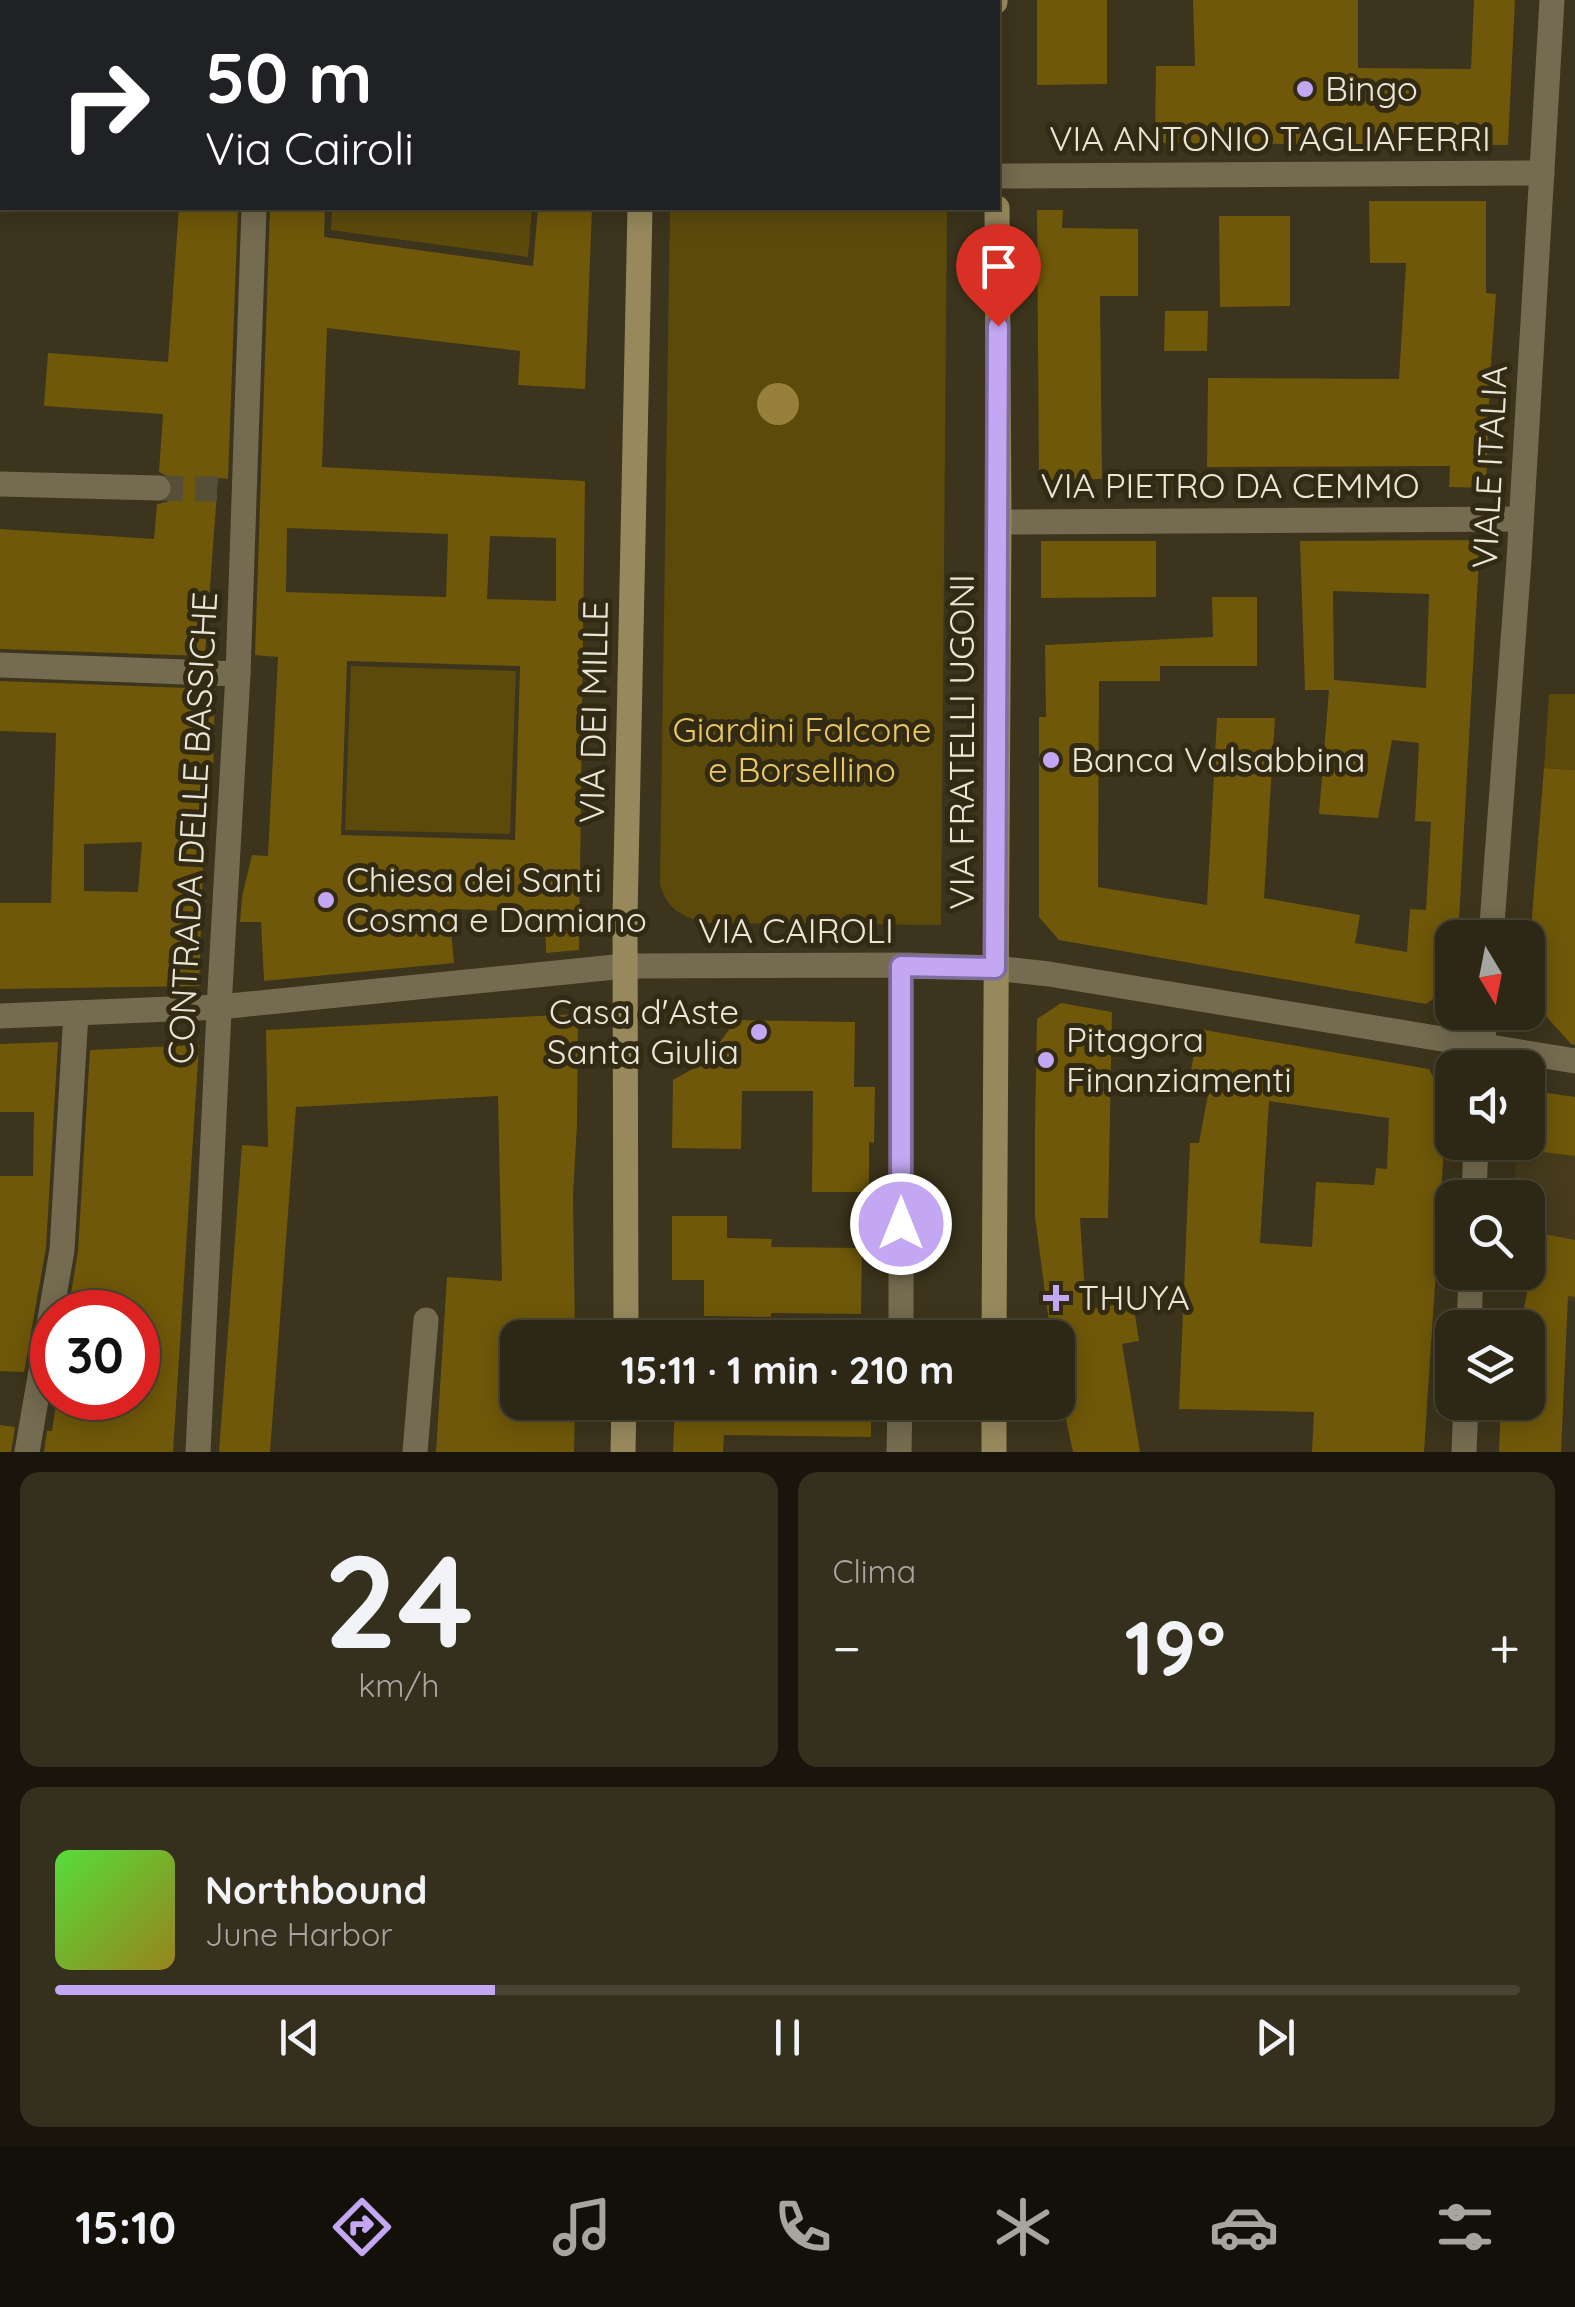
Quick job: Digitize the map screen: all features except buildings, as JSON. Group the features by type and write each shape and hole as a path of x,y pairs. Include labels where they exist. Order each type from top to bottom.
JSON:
{"main road":[{"name":"VIA DEI MILLE","path":"626,1320 626,966 640,210"},
{"name":"VIA FRATELLI UGONI","path":"994,1320 997,210"},
{"path":"623,1452 624,1420"},
{"path":"994,1420 994,1452"}],"street":[{"name":"VIALE ITALIA","path":"1491,920 1521,519 1552,0"},
{"name":"VIA ANTONIO TAGLIAFERRI","path":"1000,176 1542,173"},
{"name":"CONTRADA DELLE BASSICHE","path":"198,1452 238,674 230,489 254,210"},
{"path":"0,484 158,488"},
{"name":"VIA PIETRO DA CEMMO","path":"998,522 1521,519"},
{"path":"0,665 238,674"},
{"name":"VIA CAIROLI","path":"0,1016 219,1006 626,966 995,968 1049,974 1450,1050"},
{"path":"900,1320 901,966"},
{"path":"27,1452 62,1250 76,1013"},
{"name":"VIA CAIROLI","path":"1545,1059 1575,1061"},
{"path":"415,1452 426,1320"},
{"path":"899,1452 900,1420"},
{"path":"1464,1452 1465,1420"}],"shaded area":[{"path":"778,383 793,389 799,404 793,419 778,425 763,419 757,404 763,389"},
{"path":"1545,1095 1575,1097 1575,1302 1515,1290 1545,1290 1545,1180 1515,1180 1516,1160 1545,1160"}],"green space":[{"path":"332,210 532,210 528,257 331,230"},
{"name":"Giardini Falcone e Borsellino","path":"670,210 947,210 941,925 702,923 675,910 660,884"},
{"path":"351,666 516,671 510,834 345,830"},
{"path":"1549,694 1575,694 1575,770 1544,768"}],"tunnel":[{"path":"158,488 217,489"}],"place":[{"name":"Bingo","path":"1305,89"},
{"name":"Banca Valsabbina","path":"1051,760"},
{"name":"Chiesa dei Santi Cosma e Damiano","path":"326,900"},
{"name":"Casa d'Aste Santa Giulia","path":"759,1032"},
{"name":"Pitagora Finanziamenti","path":"1046,1060"},
{"name":"THUYA","path":"1056,1298"}],"route":[{"path":"901,1224 901,966 995,968 998,326"}]}
